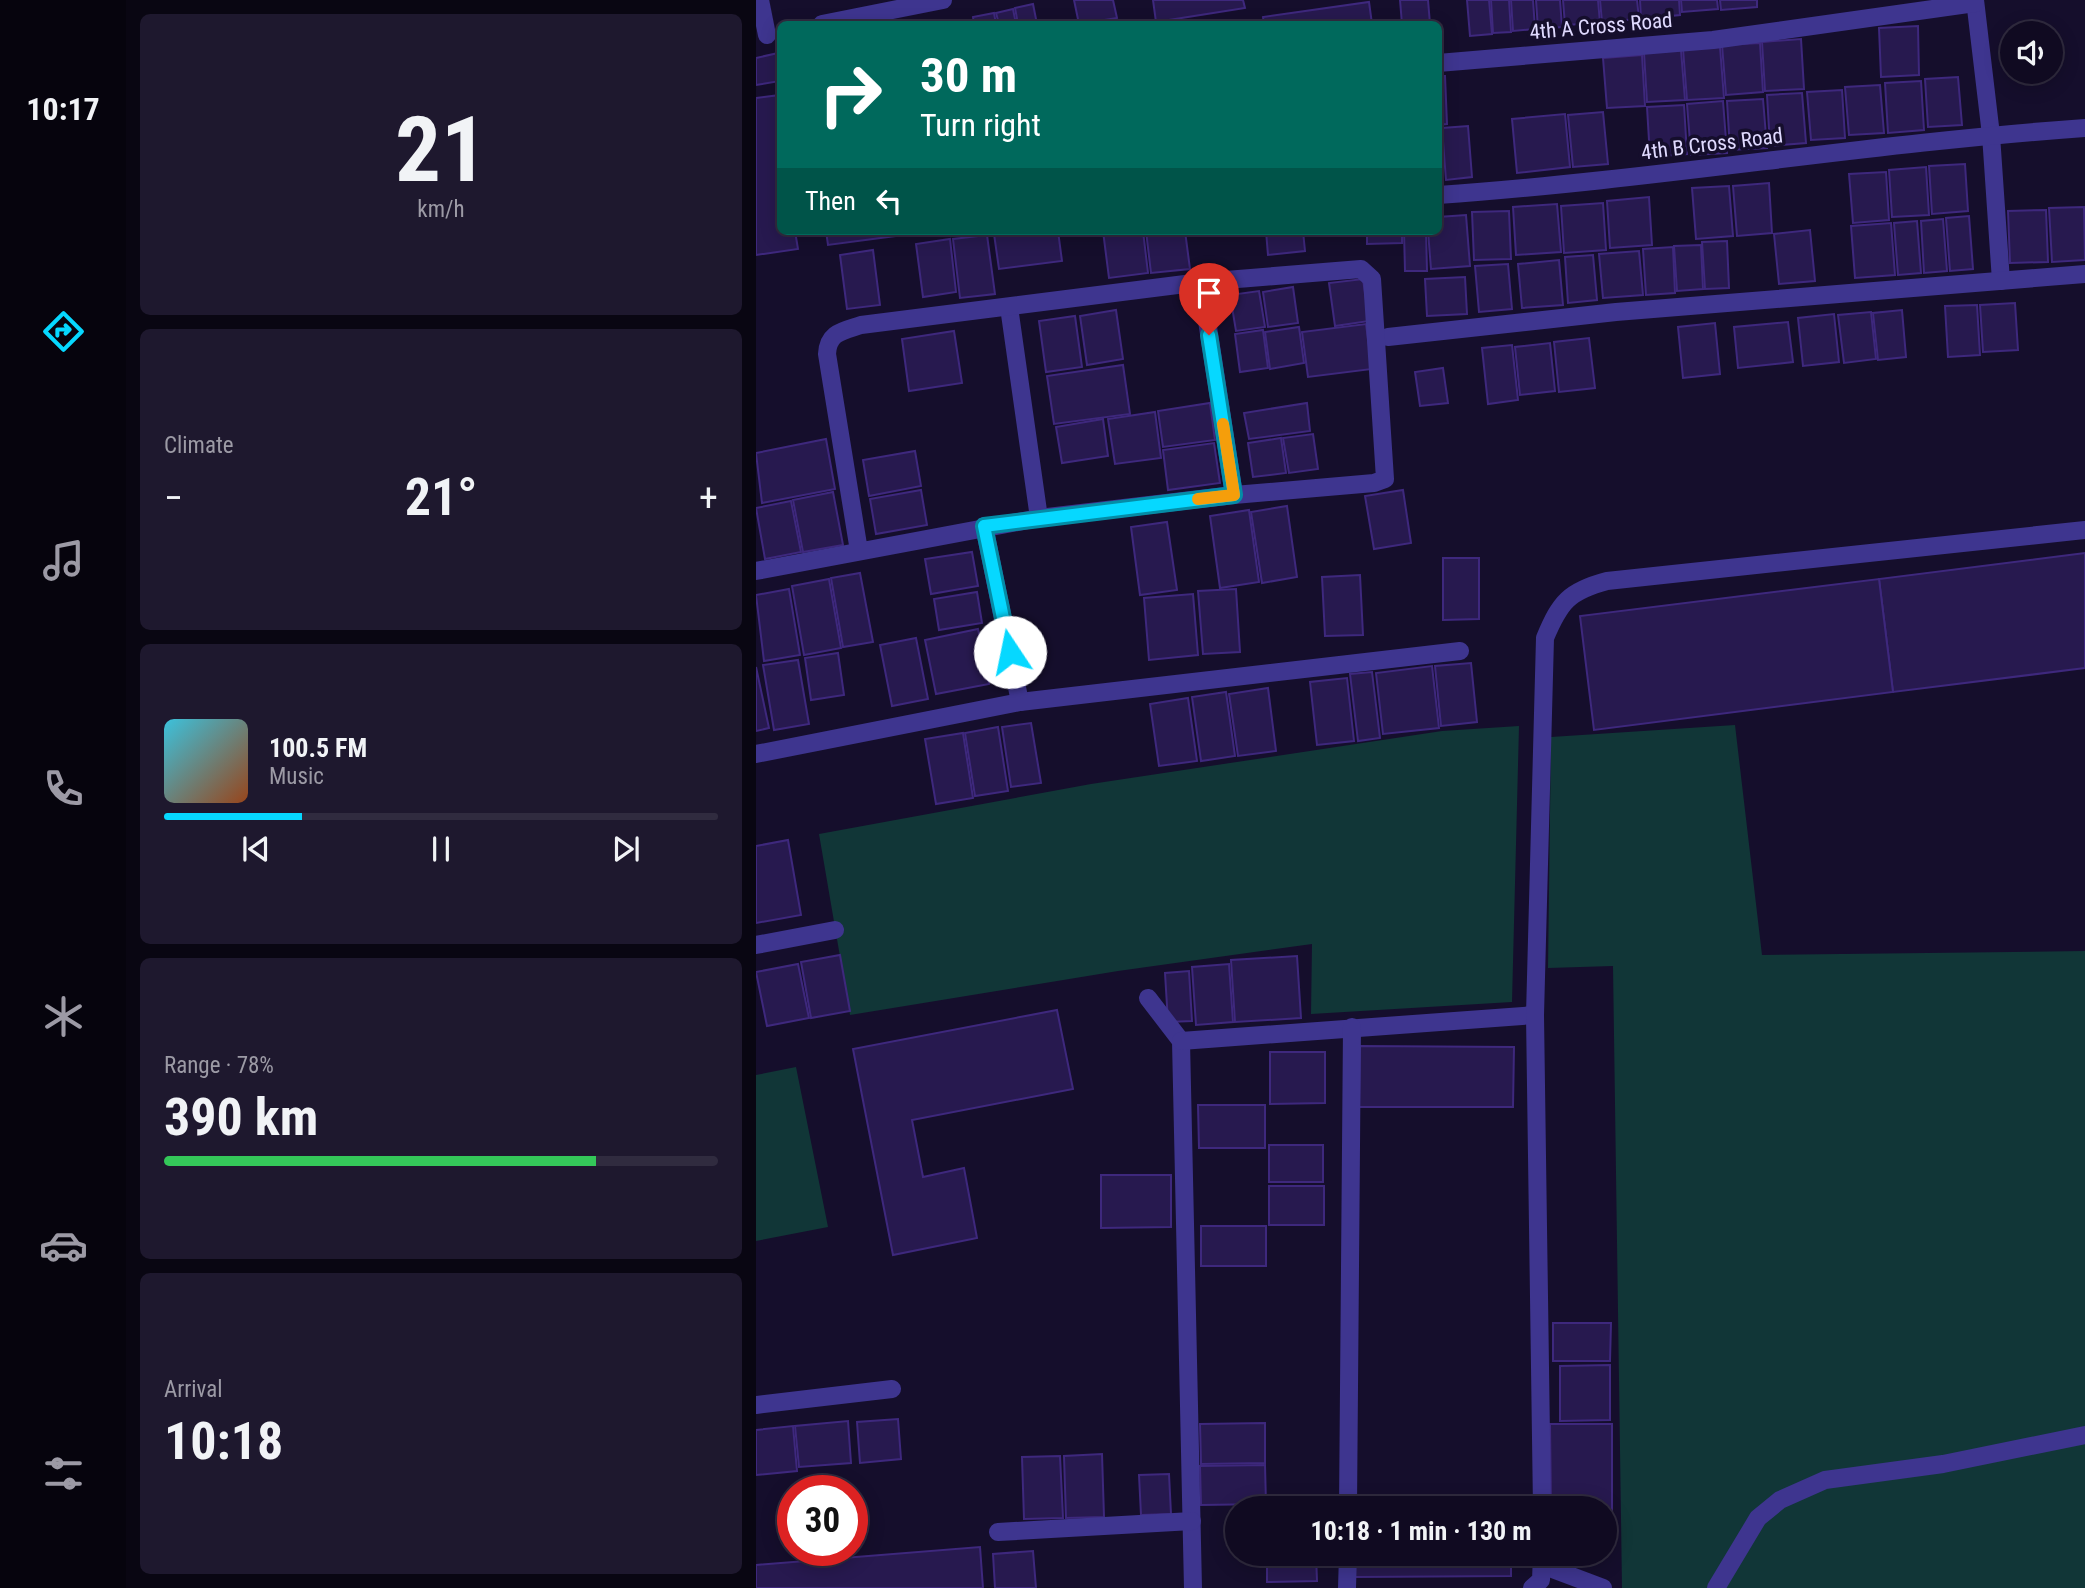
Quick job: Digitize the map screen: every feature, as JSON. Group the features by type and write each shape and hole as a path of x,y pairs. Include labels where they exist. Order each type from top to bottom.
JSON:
{"street":[{"path":"760,0 768,35"},
{"path":"834,21 898,5 943,0"},
{"path":"1975,1 1991,135 2001,281"},
{"name":"4th A Cross Road","path":"1442,63 1713,40 1975,1"},
{"name":"4th B Cross Road","path":"1442,195 1535,188 1991,135 2085,128"},
{"path":"756,571 859,551 984,526 1234,495 1374,483 1385,479 1372,279 1361,269 1201,282 862,325 835,333 827,343 859,551"},
{"path":"1388,337 1616,312 2085,274"},
{"path":"1201,282 1234,495"},
{"path":"1009,307 1039,518"},
{"path":"984,526 1020,702"},
{"path":"1542,1496 1535,1015 1545,638 1555,614 1567,598 1584,587 1607,581 2085,530"},
{"path":"756,754 1020,702 1460,651"},
{"path":"756,945 835,930"},
{"path":"1148,998 1181,1041 1193,1588"},
{"path":"1181,1041 1535,1015"},
{"path":"1348,1496 1352,1027"},
{"path":"756,1405 892,1389"},
{"path":"1716,1588 1758,1518 1780,1500 1825,1480 1943,1464 2085,1435"},
{"path":"998,1532 1192,1521"},
{"path":"1348,1566 1348,1588"},
{"path":"1532,1588 1541,1580 1542,1566"},
{"path":"1555,1566 1603,1588"}],"green space":[{"path":"1735,725 1762,955 2085,951 2085,1588 1622,1588 1613,966 1548,968 1551,737"},
{"path":"1519,726 1512,1002 1311,1014 1312,944 1118,971 850,1015 819,834 1091,784 1442,731"},
{"path":"796,1067 828,1227 756,1241 756,1075"}],"building":[{"path":"1074,0 1113,0 1117,18 1078,21"},
{"path":"1153,0 1243,0 1245,8 1162,21 1156,21"},
{"path":"1400,0 1428,0 1430,21 1402,21"},
{"path":"1467,0 1489,0 1492,34 1470,36"},
{"path":"1491,0 1509,0 1511,32 1493,33"},
{"path":"1511,0 1533,0 1535,29 1513,31"},
{"path":"1536,0 1560,0 1562,27 1538,29"},
{"path":"1563,0 1598,0 1600,23 1565,25"},
{"path":"1600,0 1637,0 1639,19 1602,22"},
{"path":"1640,0 1679,0 1680,15 1641,19"},
{"path":"1681,0 1717,0 1718,9 1682,12"},
{"path":"1720,0 1757,0 1757,7 1721,10"},
{"path":"1369,2 1372,21 1264,21 1263,17"},
{"path":"1033,4 1036,21 1017,21 1015,8"},
{"path":"1013,9 1015,21 998,21 996,13"},
{"path":"994,13 995,21 974,21 973,17"},
{"path":"1918,26 1919,75 1881,77 1879,28"},
{"path":"1801,39 1804,89 1765,91 1762,42"},
{"path":"1760,43 1763,92 1726,95 1722,45"},
{"path":"1720,47 1724,98 1687,100 1683,49"},
{"path":"1681,50 1685,100 1647,102 1644,53"},
{"path":"777,53 777,82 756,85 756,58"},
{"path":"1642,55 1645,106 1607,108 1603,58"},
{"path":"1442,76 1445,76 1447,124 1442,125"},
{"path":"1958,77 1962,125 1928,127 1925,79"},
{"path":"1921,81 1924,130 1888,133 1885,83"},
{"path":"1880,85 1884,133 1849,135 1845,87"},
{"path":"1842,90 1845,138 1811,140 1807,92"},
{"path":"1802,93 1806,143 1770,146 1767,95"},
{"path":"777,95 777,235 796,235 798,249 756,255 756,98"},
{"path":"1763,99 1767,148 1730,150 1727,101"},
{"path":"1723,101 1727,153 1691,155 1687,104"},
{"path":"1684,105 1687,154 1650,157 1647,107"},
{"path":"1603,112 1608,164 1573,167 1568,115"},
{"path":"1565,114 1570,167 1517,173 1512,119"},
{"path":"1468,126 1472,177 1446,180 1442,128"},
{"path":"1965,164 1968,211 1932,214 1929,166"},
{"path":"1926,167 1929,215 1892,217 1889,170"},
{"path":"1886,172 1889,220 1853,223 1849,174"},
{"path":"1769,183 1772,233 1737,236 1733,186"},
{"path":"1729,186 1733,236 1696,239 1692,188"},
{"path":"1649,197 1652,245 1610,248 1607,201"},
{"path":"1603,203 1606,250 1564,253 1561,206"},
{"path":"1557,204 1561,252 1516,255 1513,207"},
{"path":"2084,207 2085,260 2052,262 2049,208"},
{"path":"2046,210 2048,262 2010,263 2008,211"},
{"path":"1509,211 1511,259 1474,260 1472,212"},
{"path":"1466,215 1470,266 1431,269 1428,235 1442,235 1442,217"},
{"path":"1969,216 1973,269 1950,271 1946,218"},
{"path":"1943,219 1947,271 1924,273 1921,221"},
{"path":"1917,221 1921,273 1898,275 1894,223"},
{"path":"1891,223 1895,275 1855,278 1851,226"},
{"path":"1810,230 1815,281 1779,284 1774,234"},
{"path":"827,235 903,235 828,245"},
{"path":"987,235 995,294 960,298 953,239"},
{"path":"994,235 1059,235 1062,261 999,269"},
{"path":"1104,235 1143,235 1148,273 1109,278"},
{"path":"1146,235 1186,235 1190,269 1151,273"},
{"path":"1266,235 1303,235 1305,251 1268,255"},
{"path":"1367,235 1402,235 1402,243 1367,244"},
{"path":"1404,235 1426,235 1427,271 1405,271"},
{"path":"950,239 956,292 923,297 916,244"},
{"path":"1727,241 1729,288 1705,289 1702,242"},
{"path":"1701,245 1703,289 1677,291 1674,246"},
{"path":"1673,247 1675,293 1646,295 1643,249"},
{"path":"873,250 880,305 847,309 840,255"},
{"path":"1639,251 1643,295 1603,298 1599,254"},
{"path":"1593,255 1597,300 1568,303 1565,257"},
{"path":"1559,260 1563,305 1522,308 1518,264"},
{"path":"1508,264 1512,309 1479,312 1475,266"},
{"path":"1465,277 1467,314 1427,316 1425,279"},
{"path":"1363,279 1369,321 1335,326 1329,283"},
{"path":"1293,287 1298,323 1268,327 1263,292"},
{"path":"1259,291 1265,327 1236,331 1230,295"},
{"path":"2015,303 2018,350 1983,352 1980,305"},
{"path":"1977,305 1980,355 1948,357 1945,306"},
{"path":"1116,310 1123,359 1087,365 1080,316"},
{"path":"1902,310 1906,357 1878,360 1873,313"},
{"path":"1871,312 1876,359 1844,363 1838,315"},
{"path":"1834,314 1839,362 1803,366 1798,318"},
{"path":"1075,316 1082,367 1046,372 1039,321"},
{"path":"1788,322 1793,362 1738,368 1734,327"},
{"path":"1715,323 1720,374 1683,378 1678,327"},
{"path":"1366,324 1372,369 1308,377 1302,332"},
{"path":"1299,327 1304,363 1270,369 1265,332"},
{"path":"1263,330 1268,368 1240,372 1235,334"},
{"path":"954,331 962,383 909,391 902,339"},
{"path":"1589,338 1595,388 1559,392 1554,342"},
{"path":"1550,343 1555,391 1520,395 1515,347"},
{"path":"1512,345 1518,400 1488,404 1482,348"},
{"path":"1123,365 1130,414 1054,424 1047,376"},
{"path":"1443,368 1448,403 1420,406 1415,372"},
{"path":"1210,403 1215,440 1163,447 1158,411"},
{"path":"1307,403 1310,431 1249,439 1244,413"},
{"path":"1155,412 1161,458 1115,464 1108,419"},
{"path":"1103,419 1108,456 1062,463 1056,427"},
{"path":"1313,434 1318,469 1289,473 1283,438"},
{"path":"1281,438 1286,473 1253,477 1248,443"},
{"path":"826,439 835,489 762,503 756,453"},
{"path":"1214,443 1220,483 1168,490 1163,450"},
{"path":"915,451 921,486 869,496 863,460"},
{"path":"921,490 927,525 876,534 870,499"},
{"path":"1403,490 1411,543 1374,549 1365,496"},
{"path":"833,492 843,545 803,552 793,500"},
{"path":"791,501 801,552 765,559 756,508"},
{"path":"1287,506 1297,577 1262,583 1251,512"},
{"path":"1249,510 1259,582 1220,588 1210,516"},
{"path":"1167,522 1177,590 1140,595 1131,527"},
{"path":"972,552 978,586 931,594 925,559"},
{"path":"2085,553 2085,668 1893,692 1879,579"},
{"path":"1443,558 1479,558 1479,619 1443,620"},
{"path":"860,573 873,642 843,647 831,578"},
{"path":"1360,575 1363,635 1325,636 1322,577"},
{"path":"829,579 841,648 804,655 792,586"},
{"path":"1879,579 1893,692 1594,730 1580,616"},
{"path":"789,589 800,655 764,661 756,595"},
{"path":"1236,589 1240,652 1203,654 1198,591"},
{"path":"977,592 982,623 939,630 934,599"},
{"path":"1193,594 1198,655 1149,660 1144,598"},
{"path":"978,629 989,684 936,694 925,640"},
{"path":"916,638 928,699 892,706 880,645"},
{"path":"838,653 844,695 811,700 805,658"},
{"path":"798,660 809,724 774,730 763,665"},
{"path":"1471,663 1477,722 1441,726 1435,666"},
{"path":"1432,666 1439,728 1383,734 1376,673"},
{"path":"756,667 769,728 756,731"},
{"path":"1372,672 1380,738 1358,741 1350,674"},
{"path":"1347,678 1354,741 1317,745 1310,682"},
{"path":"1268,688 1276,751 1238,756 1229,694"},
{"path":"1226,692 1235,756 1201,761 1192,697"},
{"path":"1188,698 1197,761 1159,766 1150,704"},
{"path":"1031,723 1041,783 1011,787 1002,727"},
{"path":"998,727 1008,791 975,796 965,733"},
{"path":"963,733 973,798 936,804 925,739"},
{"path":"788,840 801,915 756,923 756,846"},
{"path":"840,955 850,1011 811,1018 801,962"},
{"path":"1297,956 1301,1018 1235,1022 1231,960"},
{"path":"798,964 809,1018 767,1026 756,972"},
{"path":"1229,964 1233,1022 1196,1025 1192,967"},
{"path":"1189,971 1192,1021 1168,1022 1165,973"},
{"path":"1057,1010 1073,1089 912,1120 923,1177 964,1168 977,1238 893,1255 853,1049"},
{"path":"1360,1046 1514,1047 1513,1107 1359,1107"},
{"path":"1270,1052 1325,1052 1325,1103 1270,1104"},
{"path":"1198,1105 1265,1105 1265,1148 1199,1148"},
{"path":"1269,1145 1323,1145 1323,1182 1269,1182"},
{"path":"1101,1175 1171,1175 1171,1227 1101,1228"},
{"path":"1269,1186 1324,1186 1324,1225 1269,1225"},
{"path":"1201,1226 1266,1226 1266,1266 1201,1266"},
{"path":"1553,1323 1611,1323 1610,1361 1553,1361"},
{"path":"1610,1365 1610,1420 1560,1421 1560,1366"},
{"path":"898,1419 901,1459 860,1463 857,1422"},
{"path":"848,1421 851,1463 799,1467 795,1426"},
{"path":"1265,1423 1265,1463 1201,1464 1200,1424"},
{"path":"1550,1424 1612,1424 1612,1496 1551,1496"},
{"path":"793,1426 797,1471 756,1475 756,1430"},
{"path":"1102,1454 1104,1517 1066,1518 1064,1456"},
{"path":"1060,1456 1063,1518 1024,1519 1022,1457"},
{"path":"1265,1465 1266,1496 1225,1496 1225,1505 1201,1505 1200,1466"},
{"path":"1169,1474 1171,1514 1141,1515 1139,1475"},
{"path":"980,1547 983,1588 756,1588 756,1565 868,1566 868,1556"},
{"path":"1033,1551 1036,1588 995,1588 993,1554"},
{"path":"1267,1566 1316,1566 1317,1581 1267,1582"},
{"path":"1355,1566 1511,1566 1511,1576 1355,1577"}],"slow traffic":[{"path":"1198,499 1234,495 1223,424"}],"route":[{"path":"1010,652 984,526 1234,495 1209,335"}]}
